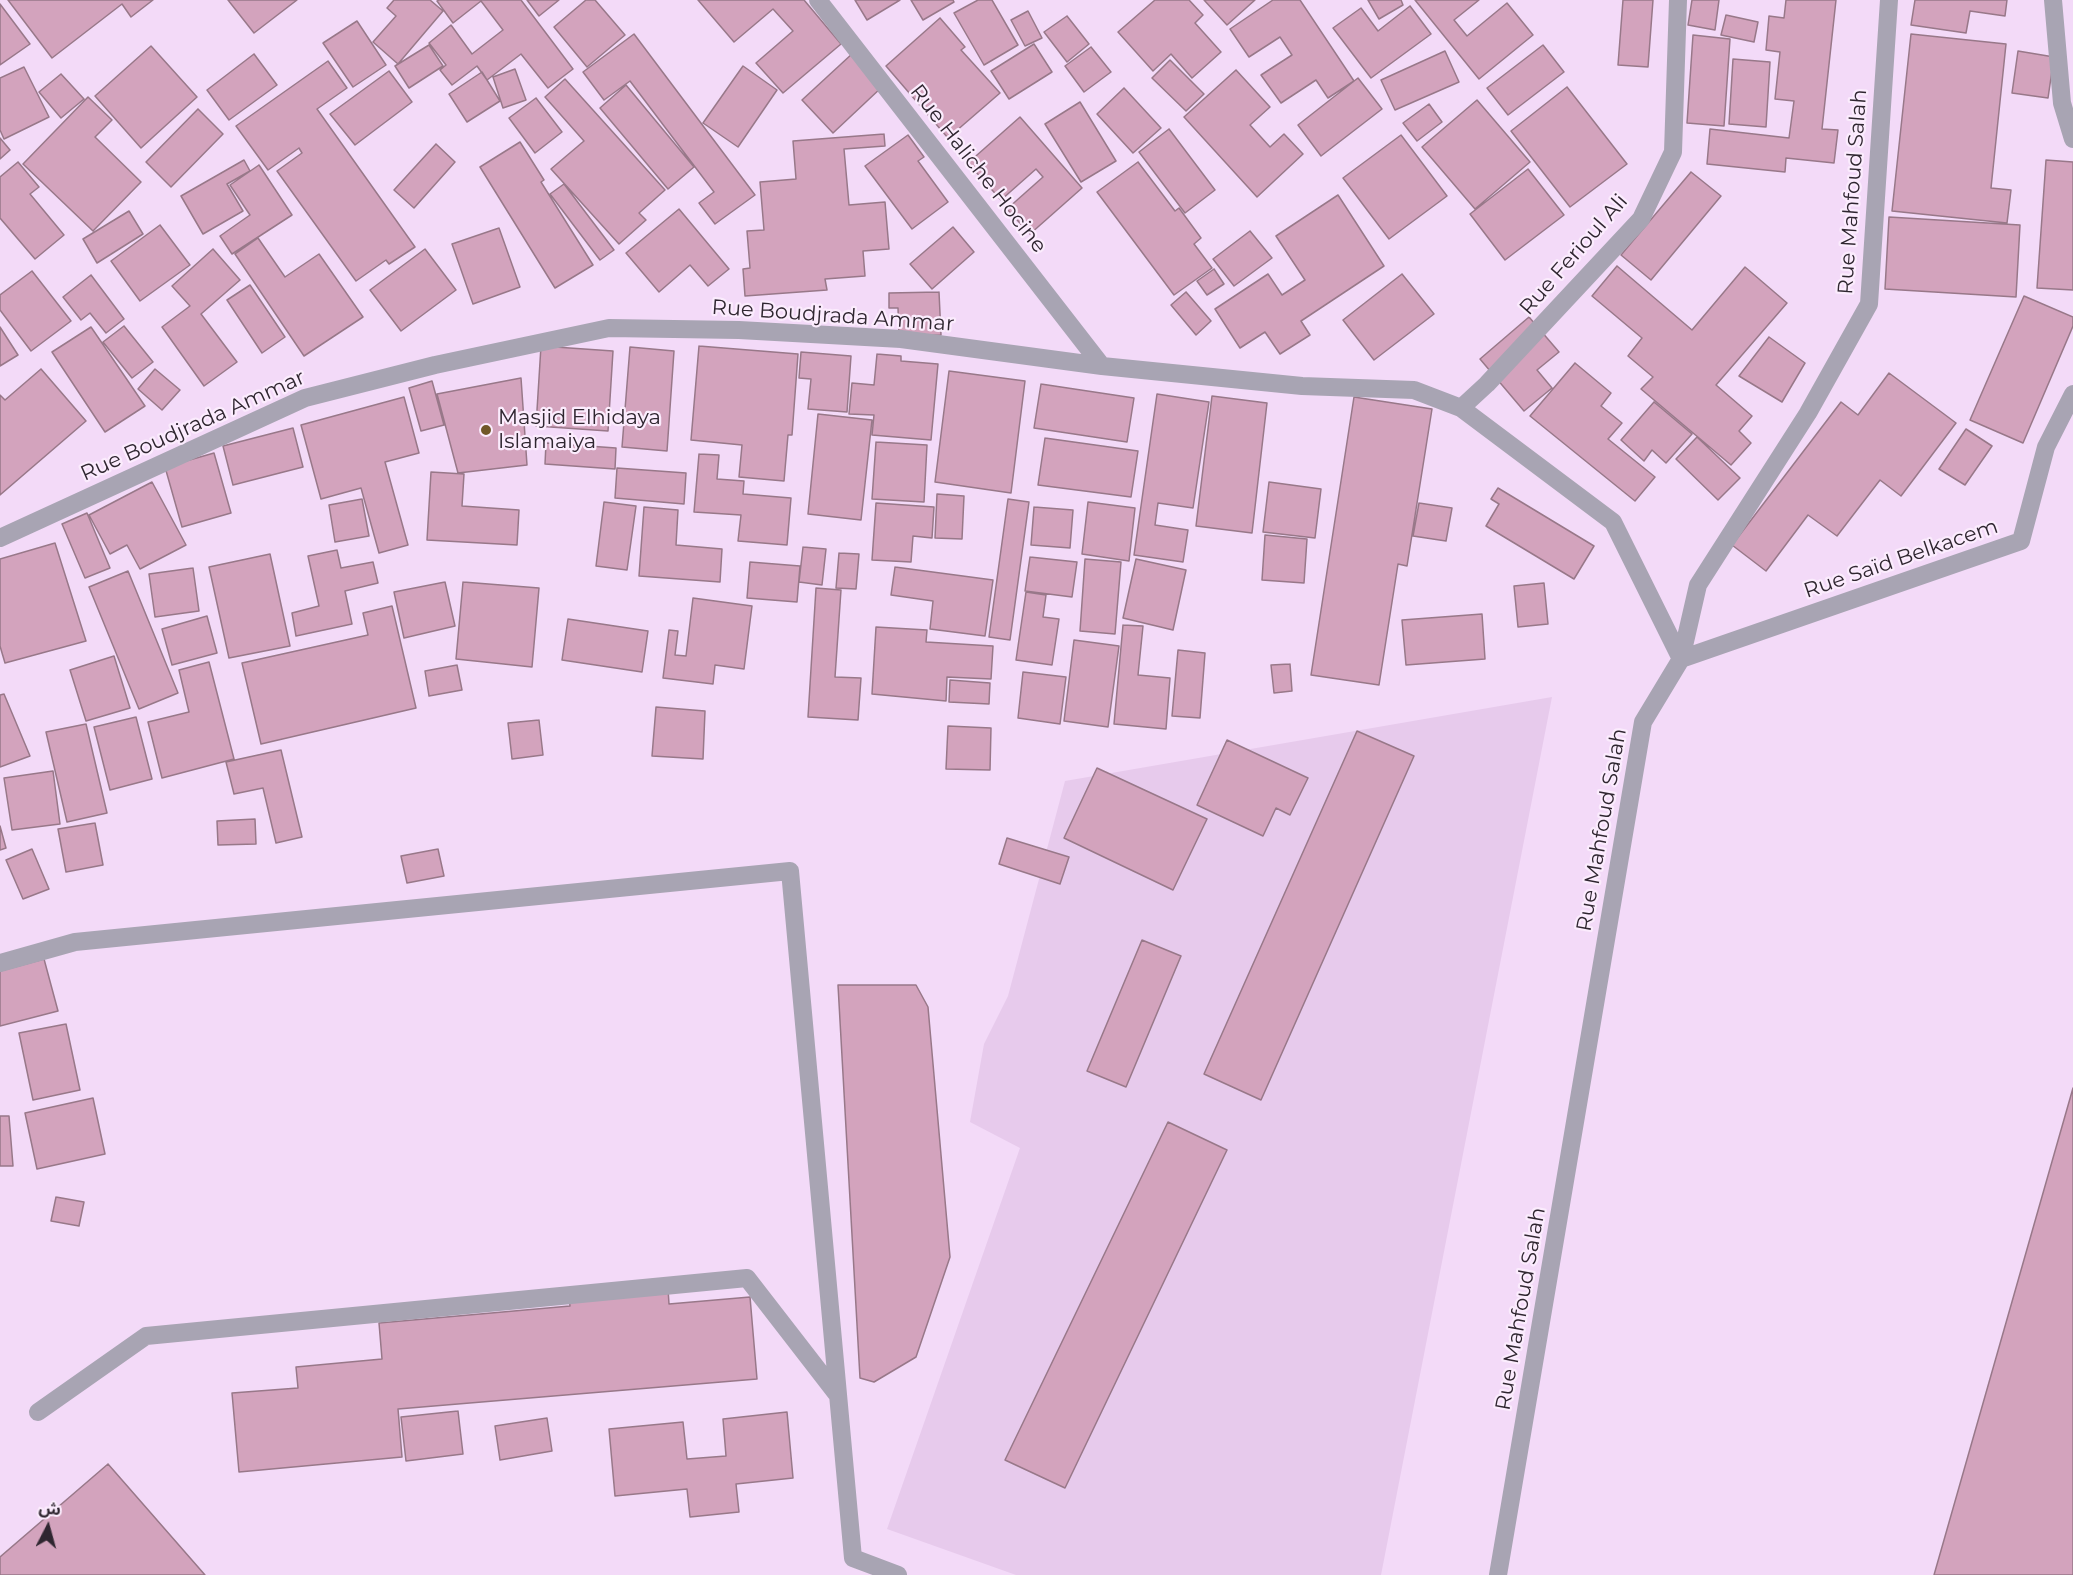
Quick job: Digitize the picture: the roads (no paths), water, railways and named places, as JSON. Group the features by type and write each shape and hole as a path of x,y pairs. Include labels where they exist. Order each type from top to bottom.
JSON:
{"street":[{"name":"Rue Haliche Hocine","path":"818,0 1102,366"},
{"name":"Rue Ferioul Ali","path":"1461,408 1487,384 1641,219 1673,152 1678,0"},
{"name":"Rue Mahfoud Salah","path":"1498,1575 1643,722 1681,659 1698,585 1808,413 1869,304 1889,0"},
{"path":"2053,0 2062,103 2073,139"},
{"name":"Rue Boudjrada Ammar","path":"0,538 305,398 435,365 609,328 739,330 902,339 1102,366 1302,386 1414,390 1461,408 1612,522 1681,659"},
{"name":"Rue Saïd Belkacem","path":"1681,659 2021,541 2046,447 2073,394"},
{"path":"0,963 75,942 790,871 836,1393 853,1558 898,1575"},
{"path":"38,1412 146,1336 747,1278 836,1393"}],"place":[{"name":"Masjid Elhidaya Islamaiya","path":"486,430"}]}
